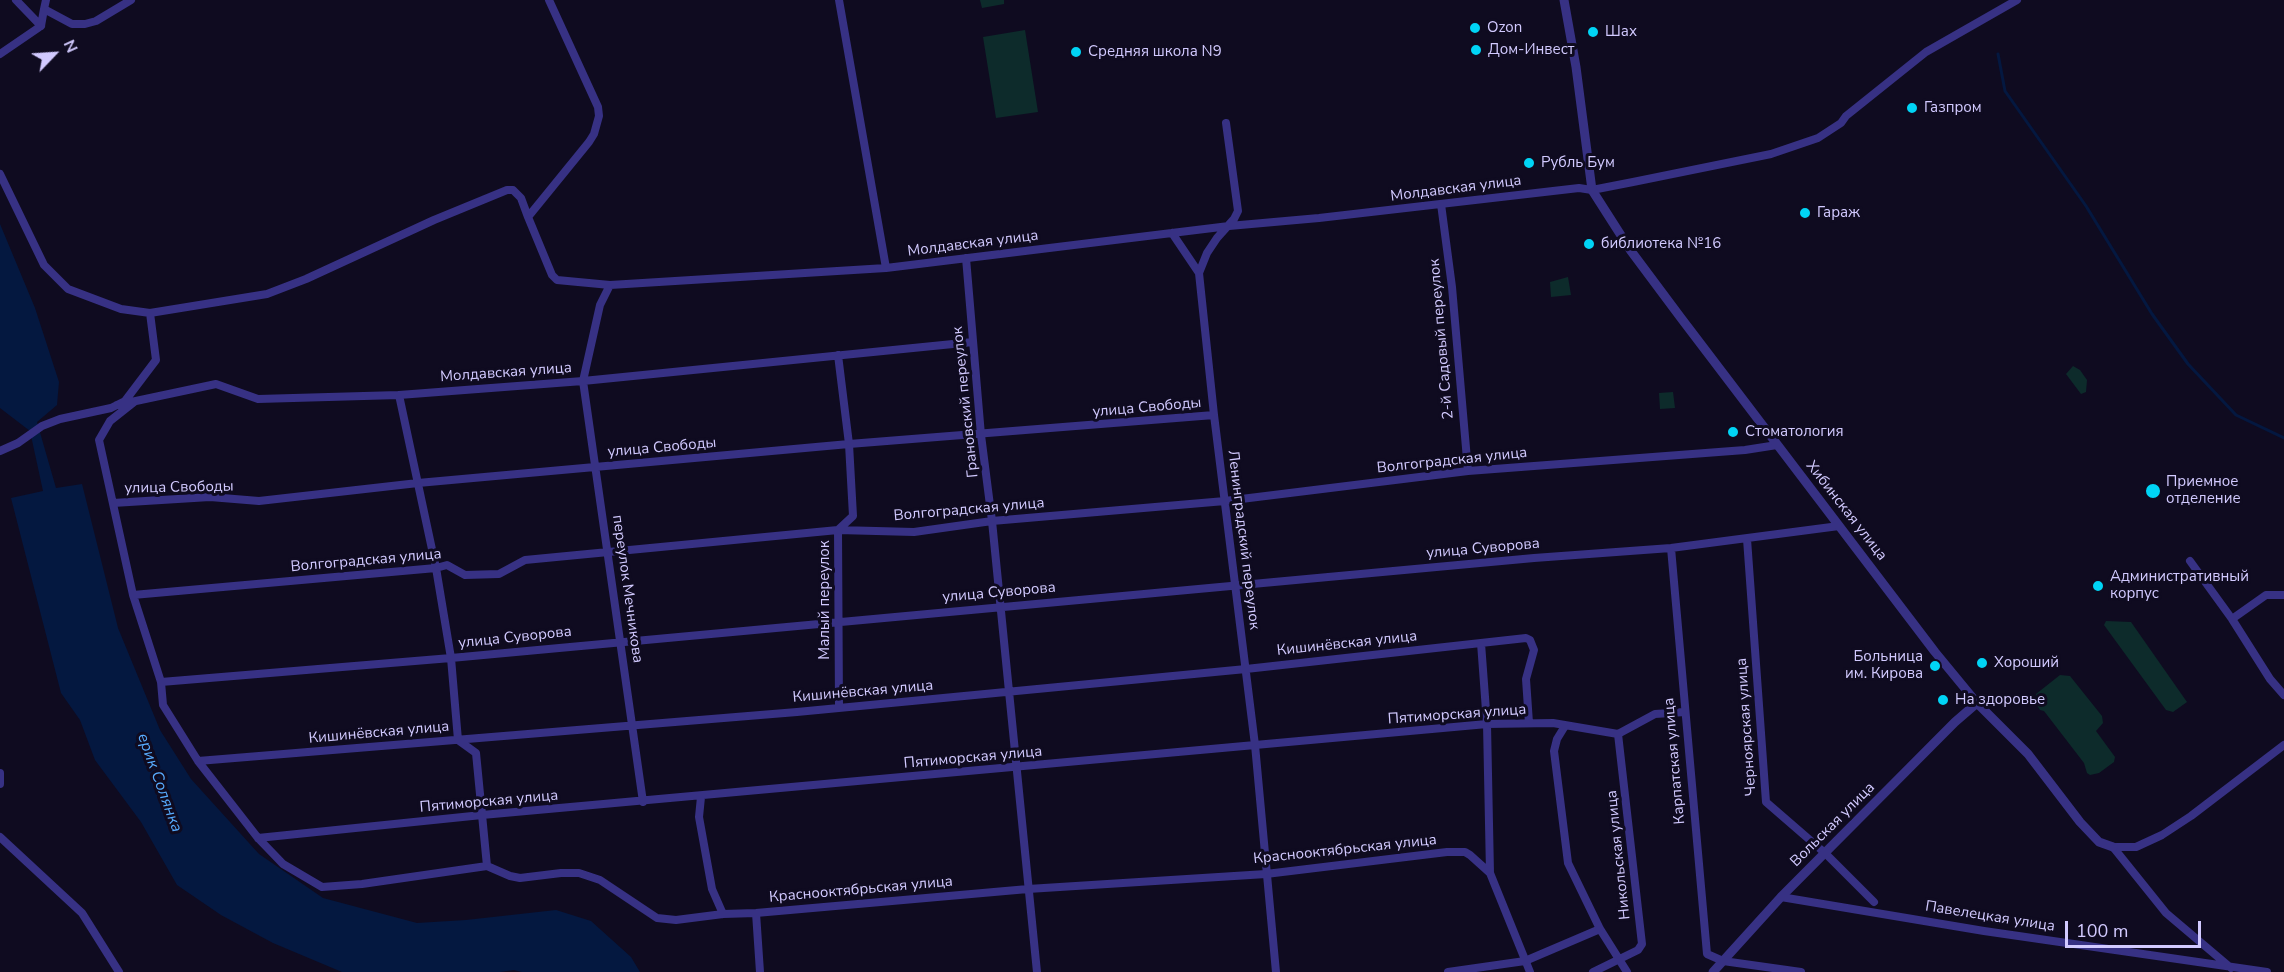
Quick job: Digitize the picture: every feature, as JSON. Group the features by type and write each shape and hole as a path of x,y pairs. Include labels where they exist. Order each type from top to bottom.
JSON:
{"street":[{"path":"16,0 41,26"},
{"path":"0,54 41,26 46,0"},
{"path":"44,9 72,24 84,24 96,21 131,0"},
{"path":"528,217 589,142 599,117 598,107 549,0"},
{"path":"839,0 886,268"},
{"name":"Хибинская улица","path":"1564,0 1576,67 1592,190 1638,261 1935,652 1977,703 2028,754 2080,822 2099,842 2113,848 2166,913 2231,970"},
{"name":"Молдавская улица","path":"528,217 552,275 557,280 610,285 886,268 1229,226 1579,188 1592,190 1771,154 1818,138 1841,123 1846,116 1926,52 2017,0"},
{"path":"1199,273 1206,254 1238,211 1226,123"},
{"path":"0,174 44,265 68,289 121,309 150,313 267,294 507,190 513,190 521,198 528,217"},
{"name":"2-й Садовый переулок","path":"1441,204 1452,287 1467,471"},
{"path":"1172,233 1199,273"},
{"name":"Грановский переулок","path":"966,258 981,435 992,522 1037,972"},
{"name":"Ленинградский переулок","path":"1199,273 1214,415 1255,745 1276,972"},
{"path":"583,381 600,305 610,285"},
{"path":"117,405 125,401 156,360 150,313"},
{"name":"Молдавская улица","path":"0,451 18,443 42,426 60,419 216,384 258,399 399,394 583,381 973,342"},
{"name":"Малый переулок","path":"838,355 849,444 853,516 838,530 839,708"},
{"name":"переулок Мечникова","path":"583,381 643,801"},
{"path":"134,402 110,421 99,440 133,595 161,682 163,705 198,761 258,838 283,864 322,887 362,884 488,866 476,753 458,740 452,658 436,568 399,394"},
{"name":"улица Свободы","path":"113,503 210,497 259,501 417,483 849,444 1214,415"},
{"name":"Волгоградская улица","path":"133,595 436,568 447,565 465,575 499,574 525,560 838,530 914,532 992,522 1225,501 1467,471 1745,450 1777,445"},
{"name":"улица Суворова","path":"161,682 452,658 1534,558 1671,548 1839,526"},
{"name":"Черноярская улица","path":"1747,539 1766,802 1826,854 1874,902"},
{"name":"Карпатская улица","path":"1671,548 1707,954 1723,961"},
{"path":"2190,561 2232,619 2270,679 2284,695"},
{"path":"2232,619 2266,595 2284,595"},
{"name":"Кишинёвская улица","path":"198,761 839,708 1246,669 1526,638 1530,640 1534,650 1526,679 1529,723"},
{"path":"1481,643 1487,724 1490,873 1530,972"},
{"name":"Вольская улица","path":"1713,972 1781,897 1955,722 1977,703"},
{"path":"1618,734 1655,714 1685,712"},
{"name":"Пятиморская улица","path":"258,838 1487,724 1553,723 1618,734"},
{"path":"1565,726 1557,739 1554,751 1565,853 1572,875 1600,929 1627,972"},
{"name":"Никольская улица","path":"1618,734 1642,944 1640,949 1620,960"},
{"path":"2113,848 2136,847 2162,835 2191,816 2284,745"},
{"path":"0,773 0,784"},
{"path":"701,797 699,818 712,890 723,914"},
{"path":"0,837 81,913 118,972"},
{"name":"Краснооктябрьская улица","path":"488,866 520,878 561,873 589,875 657,918 665,920 1028,889 1266,874 1459,852 1470,855 1490,873"},
{"name":"Павелецкая улица","path":"1781,897 2231,970 2267,972"},
{"path":"756,913 760,972"},
{"path":"1448,972 1525,961 1600,929"},
{"path":"1593,972 1620,960"},
{"path":"1723,961 1801,972"}],"green space":[{"path":"980,0 1004,0 1004,4 982,8"},
{"path":"1025,30 1038,112 996,118 983,37"},
{"path":"1568,277 1571,295 1551,297 1550,282"},
{"path":"2073,366 2080,370 2087,380 2086,392 2081,394 2066,374"},
{"path":"1673,392 1675,408 1660,409 1659,393"},
{"path":"2106,621 2131,622 2187,702 2173,712 2166,710 2104,625"},
{"path":"2060,675 2070,676 2102,716 2103,723 2096,731 2115,757 2114,762 2099,773 2090,775 2087,773 2084,763 2035,702 2036,694"}],"water":[{"name":"ерик Солянка","path":"0,224 35,308 59,382 57,405 37,422 56,488 82,484 118,628 160,730 191,779 259,854 323,898 417,923 556,910 591,921 631,957 640,972 522,972 514,970 500,972 342,972 273,943 221,915 177,885 141,822 95,760 80,720 61,693 11,498 43,491 30,431 0,408"}],"waterway":[{"path":"1998,54 2005,91 2086,206 2152,314 2188,364 2236,415 2284,438"}],"place":[{"name":"Ozon","path":"1475,28"},
{"name":"Шах","path":"1593,32"},
{"name":"Дом-Инвест","path":"1476,50"},
{"name":"Средняя школа N9","path":"1076,52"},
{"name":"Газпром","path":"1912,108"},
{"name":"Рубль Бум","path":"1529,163"},
{"name":"Гараж","path":"1805,213"},
{"name":"библиотека №16","path":"1589,244"},
{"name":"Стоматология","path":"1733,432"},
{"name":"Приемное отделение","path":"2153,491"},
{"name":"Административный корпус","path":"2098,586"},
{"name":"Хороший","path":"1982,663"},
{"name":"Больница им. Кирова","path":"1935,666"},
{"name":"На здоровье","path":"1943,700"}]}
